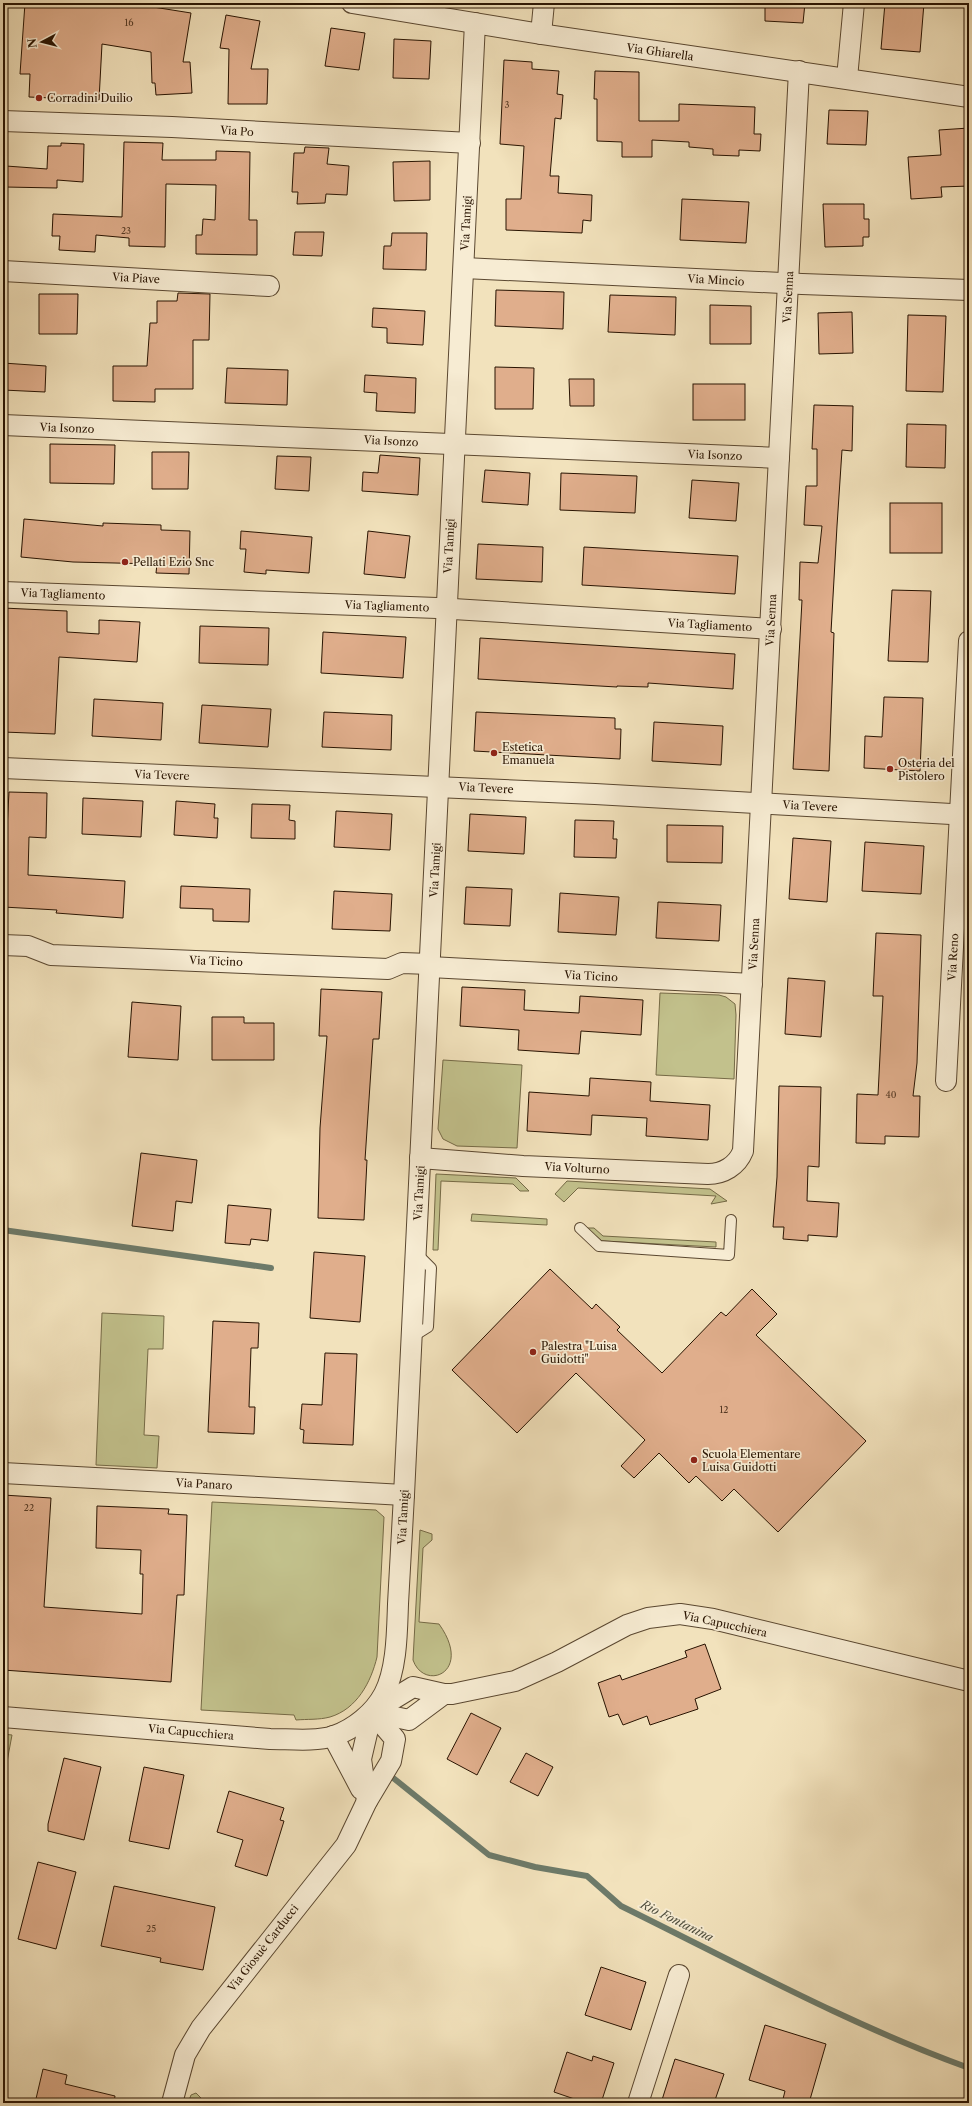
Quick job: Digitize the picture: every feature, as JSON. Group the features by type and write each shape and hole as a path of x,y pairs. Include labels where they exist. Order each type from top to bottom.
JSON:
{"street":[{"name":"Via Ghiarella","path":"352,3 541,34 969,97"},
{"path":"541,34 544,3"},
{"path":"847,78 854,3"},
{"name":"Via Tamigi","path":"372,1712 385,1694 396,1648 475,23"},
{"name":"Via Senna","path":"733,1166 738,1162 743,1151 799,71"},
{"name":"Via Po","path":"3,120 172,127 470,143"},
{"name":"Via Mincio","path":"464,268 789,284 969,290"},
{"name":"Via Piave","path":"3,271 269,286"},
{"name":"Via Isonzo","path":"3,425 779,458"},
{"name":"Via Tagliamento","path":"3,592 446,609 771,629"},
{"name":"Via Reno","path":"946,1081 965,815 969,641"},
{"name":"Via Tevere","path":"3,768 439,786 965,815"},
{"name":"Via Ticino","path":"3,945 28,946 46,954 388,969 402,963 430,966 752,984"},
{"name":"Via Volturno","path":"420,1158 523,1166 708,1174 716,1174 733,1166"},
{"name":"Via Panaro","path":"3,1473 404,1495"},
{"name":"Via Capucchiera","path":"3,1718 270,1739 301,1739 333,1736 348,1730 372,1712 413,1687 444,1694 515,1680 557,1662 627,1625 648,1618 680,1614 713,1620 969,1681"},
{"name":"Via Capucchiera","path":"372,1712 409,1720 444,1694"},
{"path":"367,1801 361,1758 372,1712"},
{"name":"Via Giosuè Carducci","path":"172,2103 185,2055 200,2028 346,1845 367,1801 383,1775 374,1748 372,1712"},
{"path":"333,1736 367,1801"},
{"path":"638,2103 679,1974"}],"lane":[{"path":"580,1228 599,1246 729,1255 731,1220"}],"shaded area":[{"path":"660,993 719,995 726,997 735,1004 734,1079 656,1075"},
{"path":"443,1060 522,1065 517,1148 457,1146 443,1139 438,1129"},
{"path":"436,1174 516,1178 529,1191 520,1191 513,1184 441,1181 438,1250 433,1250"},
{"path":"567,1181 710,1189 727,1201 711,1204 716,1196 578,1188 564,1202 555,1194"},
{"path":"472,1214 547,1219 547,1225 471,1221"},
{"path":"586,1228 594,1228 603,1236 716,1242 716,1247 602,1241"},
{"path":"102,1313 164,1316 163,1349 148,1349 144,1435 159,1436 157,1468 96,1465"},
{"path":"212,1502 376,1510 384,1517 377,1657 367,1685 348,1708 340,1713 326,1718 296,1720 294,1715 201,1710"},
{"path":"420,1530 432,1534 432,1540 423,1548 419,1622 439,1624 448,1641 451,1655 449,1665 443,1672 435,1676 427,1675 419,1670 413,1660"},
{"path":"3,1734 12,1735 4,1778 3,1778"},
{"path":"196,2093 206,2103 188,2103 191,2095"}],"building":[{"path":"25,3 128,3 191,13 183,62 190,62 192,93 156,95 155,83 152,83 151,52 102,44 99,100 29,97 30,74 20,74"},
{"path":"765,3 805,3 803,23 765,21"},
{"path":"885,3 924,3 920,52 881,49"},
{"path":"226,15 260,21 251,69 268,69 267,104 228,104 229,49 220,48"},
{"path":"331,28 365,33 359,70 325,66"},
{"path":"394,39 431,41 429,79 393,78"},
{"path":"504,60 532,62 532,69 559,71 557,94 563,95 561,119 555,118 550,176 559,176 558,193 592,195 591,221 583,220 582,233 506,230 506,199 521,199 524,146 500,144"},
{"path":"595,71 639,72 639,121 679,121 679,104 755,107 754,134 761,134 760,151 739,150 739,156 713,155 713,149 689,147 689,142 652,140 652,157 622,157 622,142 597,141 597,99 594,99"},
{"path":"829,110 868,111 866,145 827,144"},
{"path":"969,128 969,186 941,187 942,197 911,199 908,157 941,155 939,130"},
{"path":"124,142 163,143 162,160 216,160 216,151 250,152 249,220 257,220 257,255 196,254 196,235 202,235 203,219 215,220 216,185 166,184 165,247 129,246 129,238 96,235 95,252 59,250 60,236 52,236 53,214 122,217"},
{"path":"61,143 84,144 83,182 57,180 57,188 5,187 6,166 47,169 48,146 61,146"},
{"path":"305,147 329,148 327,164 349,166 347,195 326,194 325,203 297,204 298,192 292,192 294,153 304,153"},
{"path":"430,161 430,200 394,201 393,162"},
{"path":"682,199 749,202 746,243 680,240"},
{"path":"823,204 864,204 864,219 869,219 869,237 863,237 863,246 825,247"},
{"path":"295,232 324,232 322,256 293,255"},
{"path":"392,233 427,233 426,270 383,269 384,246 391,246"},
{"path":"496,290 564,292 563,329 495,326"},
{"path":"178,293 210,294 209,340 193,340 193,389 155,389 155,402 113,401 113,366 147,366 150,323 157,323 157,301 177,301"},
{"path":"39,294 78,294 77,334 39,334"},
{"path":"610,295 676,297 675,335 608,332"},
{"path":"710,305 751,306 751,344 710,344"},
{"path":"373,308 425,311 423,345 387,343 387,328 372,327"},
{"path":"852,312 853,353 819,354 818,313"},
{"path":"908,315 946,316 943,392 906,391"},
{"path":"3,363 46,366 45,392 3,390"},
{"path":"495,367 534,368 533,409 495,409"},
{"path":"227,368 288,370 287,405 225,403"},
{"path":"365,375 416,378 415,413 376,411 377,393 364,392"},
{"path":"569,379 594,379 594,406 570,406"},
{"path":"693,384 745,384 745,420 693,420"},
{"path":"814,405 853,406 852,451 842,450 837,526 831,632 834,633 829,771 793,769 802,600 799,600 800,562 818,563 822,526 804,525 806,486 817,486 817,449 812,449"},
{"path":"907,424 946,425 945,468 906,467"},
{"path":"50,444 115,445 114,484 50,483"},
{"path":"152,452 189,452 188,489 152,489"},
{"path":"380,455 420,458 418,495 362,491 363,472 378,473"},
{"path":"277,456 311,457 309,491 275,489"},
{"path":"485,470 530,473 528,505 482,502"},
{"path":"561,473 637,476 635,513 560,510"},
{"path":"692,480 739,483 736,521 689,518"},
{"path":"890,503 942,503 942,553 890,553"},
{"path":"24,519 103,526 103,523 161,525 161,530 190,531 189,574 156,573 157,564 73,562 21,557"},
{"path":"241,531 312,537 309,573 266,570 266,574 244,572 246,549 240,549"},
{"path":"368,531 410,536 405,578 364,574"},
{"path":"478,544 543,547 542,582 476,579"},
{"path":"584,547 738,556 735,594 582,585"},
{"path":"892,590 931,591 928,662 888,661"},
{"path":"3,608 67,611 67,632 99,634 99,620 140,622 137,662 59,657 55,734 3,732"},
{"path":"200,626 269,628 268,665 199,663"},
{"path":"323,632 406,637 403,678 321,673"},
{"path":"480,638 735,654 733,689 648,683 648,687 617,687 478,679"},
{"path":"884,697 923,698 920,771 864,768 865,736 882,737"},
{"path":"94,699 163,703 161,740 92,736"},
{"path":"202,705 271,709 268,747 199,743"},
{"path":"324,712 392,715 391,750 322,747"},
{"path":"476,712 615,718 615,729 621,729 620,759 474,751"},
{"path":"654,722 723,726 721,765 652,761"},
{"path":"9,792 47,793 46,838 29,837 28,875 125,881 123,918 56,913 57,910 3,907 3,867 5,867"},
{"path":"83,798 143,801 141,837 82,834"},
{"path":"176,801 215,804 214,818 218,818 217,838 174,835"},
{"path":"252,804 290,805 289,820 295,821 295,839 251,838"},
{"path":"336,811 392,814 390,850 334,847"},
{"path":"470,814 526,817 524,854 468,851"},
{"path":"575,820 614,821 613,839 617,839 616,858 574,857"},
{"path":"667,825 723,826 722,863 667,862"},
{"path":"793,838 831,841 827,902 789,899"},
{"path":"865,842 924,846 921,894 862,891"},
{"path":"181,886 250,889 249,922 213,921 213,909 180,908"},
{"path":"466,887 512,889 510,926 464,924"},
{"path":"334,891 392,894 390,931 332,929"},
{"path":"560,893 619,897 616,935 558,932"},
{"path":"658,902 721,905 719,941 656,938"},
{"path":"876,933 921,935 917,1063 913,1096 920,1096 919,1137 885,1136 885,1144 856,1143 857,1094 878,1095 883,996 873,996"},
{"path":"788,978 825,981 821,1037 785,1034"},
{"path":"462,987 525,990 524,1010 579,1013 580,996 643,1000 641,1035 581,1031 579,1054 518,1050 519,1030 460,1026"},
{"path":"321,989 382,992 379,1039 373,1039 365,1160 367,1160 364,1220 318,1218 320,1128 327,1036 319,1036"},
{"path":"132,1002 181,1006 178,1060 128,1057"},
{"path":"212,1017 244,1017 244,1023 274,1023 274,1060 212,1060"},
{"path":"590,1078 651,1082 650,1101 710,1105 708,1140 646,1136 647,1118 592,1115 591,1135 527,1131 529,1092 589,1096"},
{"path":"779,1086 821,1087 819,1167 808,1166 807,1201 839,1203 837,1237 808,1235 808,1241 783,1239 784,1227 773,1227 777,1177"},
{"path":"141,1153 197,1160 192,1203 176,1201 173,1231 132,1226"},
{"path":"228,1205 271,1209 268,1241 251,1239 250,1245 225,1243"},
{"path":"314,1252 365,1256 360,1322 310,1318"},
{"name":"Scuola Elementare Luisa Guidotti","path":"550,1269 592,1309 596,1304 620,1327 617,1330 662,1373 721,1312 726,1316 752,1289 777,1314 756,1335 866,1441 778,1532 734,1489 722,1501 696,1476 689,1483 659,1453 634,1478 621,1466 645,1440 576,1373 517,1433 452,1370"},
{"path":"213,1321 259,1323 258,1348 251,1348 249,1407 255,1407 254,1434 208,1432"},
{"path":"325,1353 357,1354 353,1445 303,1443 304,1430 300,1429 302,1404 322,1405"},
{"path":"3,1495 51,1498 44,1607 142,1614 143,1574 140,1574 141,1550 96,1548 97,1506 169,1509 168,1514 187,1515 184,1595 177,1595 171,1682 3,1670"},
{"path":"705,1644 721,1689 695,1699 698,1709 650,1725 647,1716 623,1725 618,1714 609,1717 598,1683 620,1675 622,1680 687,1657 685,1651"},
{"path":"471,1713 501,1728 477,1775 447,1759"},
{"path":"526,1753 553,1767 538,1796 510,1782"},
{"path":"64,1758 101,1767 84,1840 48,1831 48,1824"},
{"path":"144,1767 184,1775 169,1849 129,1841"},
{"path":"229,1791 284,1808 280,1820 284,1821 267,1876 235,1866 243,1840 217,1832"},
{"path":"38,1862 76,1872 56,1949 18,1939"},
{"path":"114,1886 215,1907 203,1970 160,1962 161,1958 101,1946"},
{"path":"601,1967 646,1982 631,2030 585,2015"},
{"path":"765,2025 826,2044 809,2103 782,2103 785,2091 749,2080"},
{"path":"567,2052 592,2061 593,2056 614,2063 601,2103 586,2103 554,2092"},
{"path":"675,2059 724,2074 714,2103 661,2103"},
{"path":"43,2069 67,2075 65,2084 115,2096 114,2103 35,2103"}],"waterway":[{"path":"3,1230 271,1268"},
{"name":"Rio Fontanina","path":"392,1777 489,1855 535,1867 587,1876 621,1906 750,1971 837,2013 925,2051 969,2068"}],"place":[{"name":"Corradini Duilio","path":"39,98"},
{"name":"Pellati Ezio Snc","path":"125,562"},
{"name":"Estetica Emanuela","path":"494,753"},
{"name":"Osteria del Pistolero","path":"890,769"},
{"name":"Palestra \"Luisa Guidotti\"","path":"533,1352"},
{"name":"Scuola Elementare Luisa Guidotti","path":"694,1460"}]}
